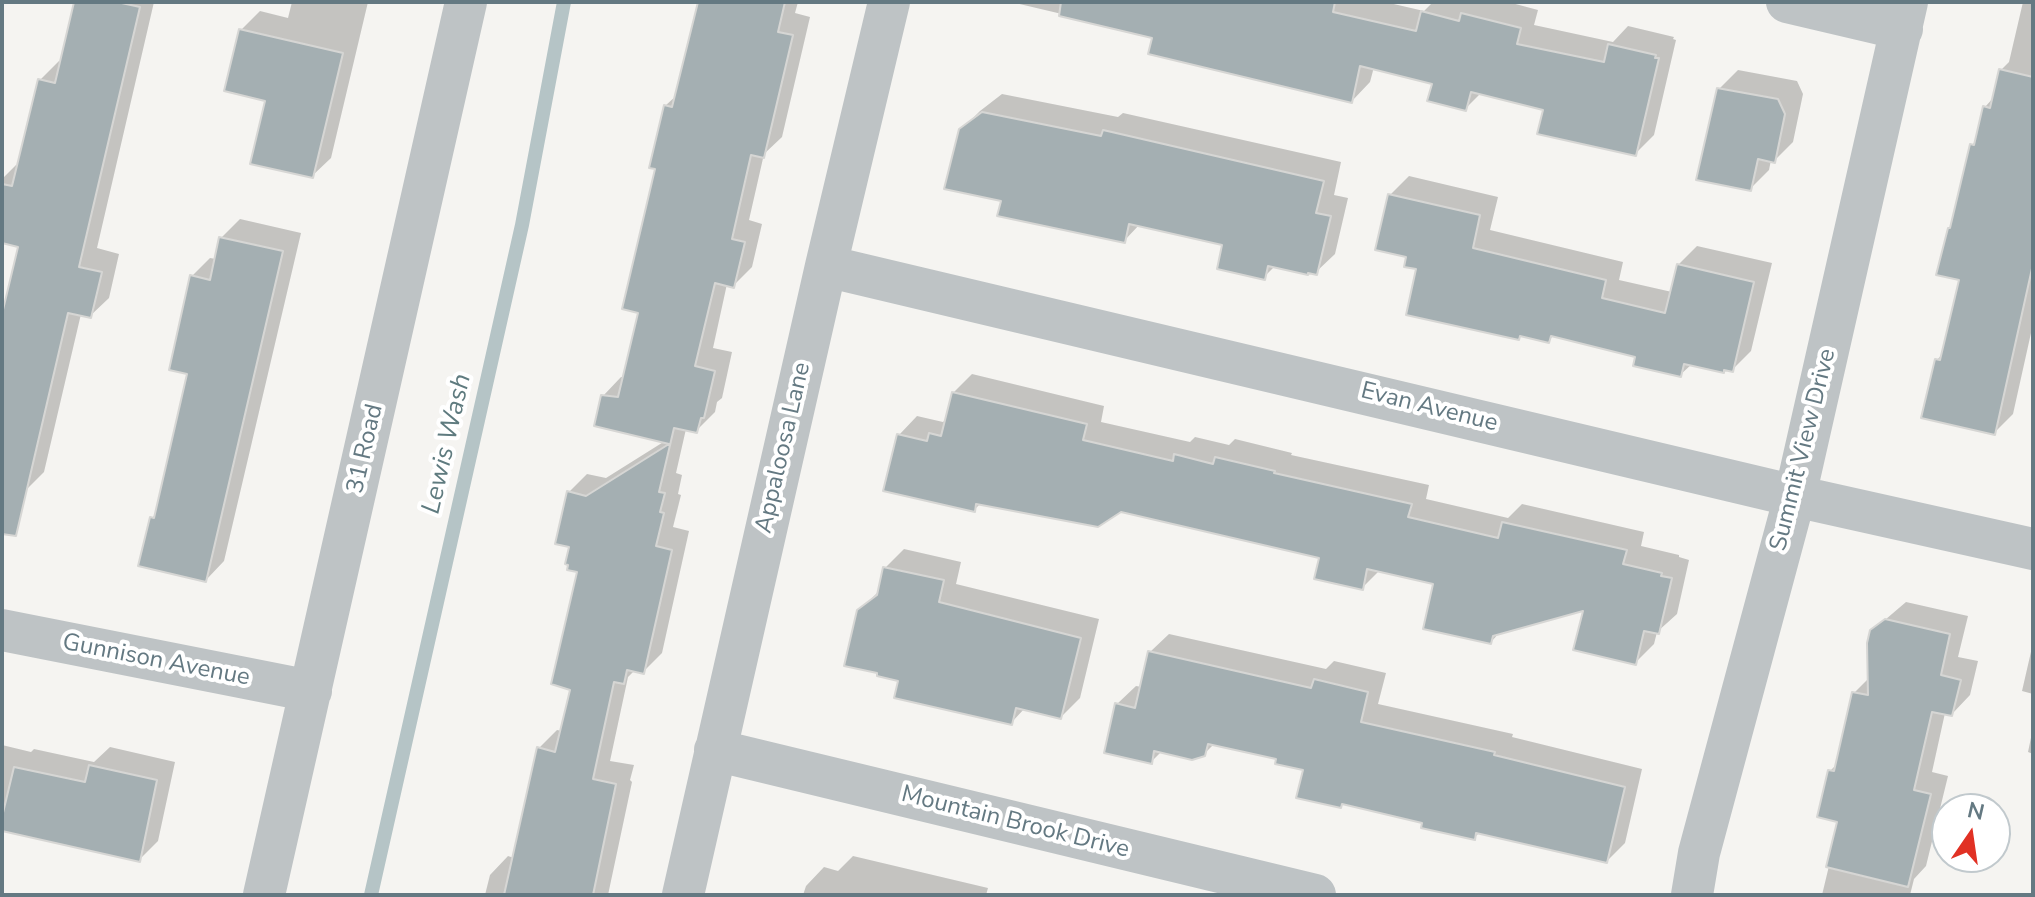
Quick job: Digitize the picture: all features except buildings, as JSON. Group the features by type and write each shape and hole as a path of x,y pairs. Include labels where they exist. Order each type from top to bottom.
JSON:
{"street":[{"name":"31 Road","path":"264,895 466,2"},
{"name":"Appaloosa Lane","path":"683,895 889,2"},
{"path":"1787,2 1904,16"},
{"name":"Summit View Drive","path":"1692,895 1699,853 1795,496 1904,16"},
{"name":"Evan Avenue","path":"826,266 1795,496 2033,549"},
{"name":"Gunnison Avenue","path":"2,630 311,691"},
{"name":"Mountain Brook Drive","path":"715,750 1315,895"}],"waterway":[{"name":"Lewis Wash","path":"371,895 522,225 564,2"}]}
